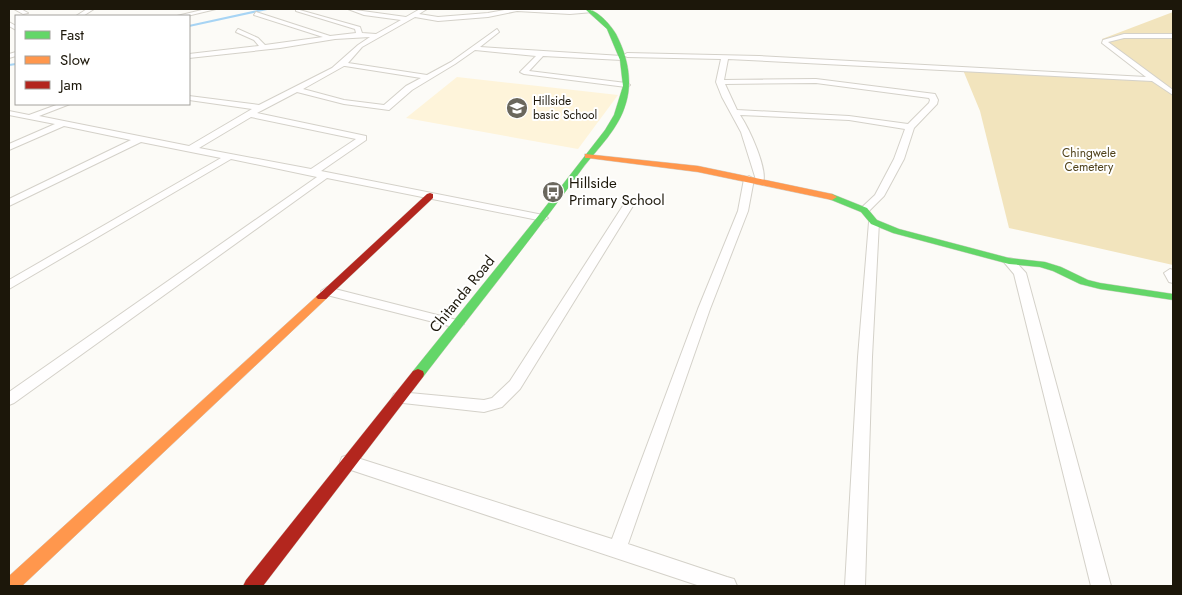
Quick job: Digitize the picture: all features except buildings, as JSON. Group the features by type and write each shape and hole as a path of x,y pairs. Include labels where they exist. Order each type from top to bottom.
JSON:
{"street":[{"path":"17,9 25,13"},
{"path":"185,15 213,9"},
{"path":"350,9 406,19"},
{"path":"190,149 260,108 335,70 344,64 360,46 424,9"},
{"path":"414,15 438,19 488,15 517,9 570,12 589,10"},
{"path":"298,10 358,28 359,34"},
{"name":"Chitanda Road","path":"252,586 457,324 543,218 588,156 614,126 626,95 624,56 609,28 589,10"},
{"path":"256,14 330,36"},
{"path":"238,31 256,39 263,47"},
{"path":"296,90 344,102 386,108 409,88 453,63 497,31"},
{"path":"190,56 293,44 330,36 359,34 377,36"},
{"path":"1173,36 1124,36 1105,41 1105,43 1173,93"},
{"path":"474,48 541,54 818,60 1031,75 1153,79"},
{"path":"541,54 524,72 626,85"},
{"path":"617,548 704,309 755,180 753,153 720,82 720,72 725,57"},
{"path":"344,64 426,77"},
{"path":"720,82 816,81 932,96 933,104 910,126 899,159 879,196 864,210"},
{"path":"190,98 260,108"},
{"path":"30,117 63,105"},
{"path":"734,112 841,118 910,126"},
{"path":"9,113 543,218"},
{"path":"250,114 363,138 312,173"},
{"path":"9,147 63,124"},
{"path":"9,203 139,139"},
{"path":"588,156 654,163 755,180 838,198 864,210 874,222 896,231 1009,261 1041,264 1057,269 1084,282 1100,286 1173,297"},
{"path":"9,285 229,157"},
{"path":"9,399 326,175"},
{"path":"10,586 430,196"},
{"path":"399,398 484,406 497,403 515,385 631,201"},
{"path":"855,586 874,222"},
{"path":"1009,261 1020,273 1101,586"},
{"path":"1173,274 1170,273 1173,279"},
{"path":"327,291 457,324"},
{"path":"348,462 617,548 727,586"}],"shaded area":[{"path":"457,77 618,95 578,149 406,118"}],"green space":[{"name":"Chingwele Cemetery","path":"1173,12 1173,265 1009,228 980,111 963,70 1155,78 1102,39"}],"waterway":[{"path":"190,26 267,9"},
{"path":"9,65 15,64"}],"traffic: fast":[{"path":"418,374 501,270 588,155 608,132 618,115 626,86 623,60 618,44 608,26 587,9"},
{"path":"832,197 864,210 874,222 896,231 1009,261 1041,264 1057,269 1084,282 1100,286 1173,297"}],"traffic: slow":[{"path":"588,156 698,169 832,197"},
{"path":"10,586 322,297"}],"traffic: jam":[{"path":"322,297 430,196"},
{"path":"252,586 418,374"}],"place":[{"name":"Hillside basic School","path":"517,108"},
{"name":"Hillside Primary School","path":"553,192"}]}
